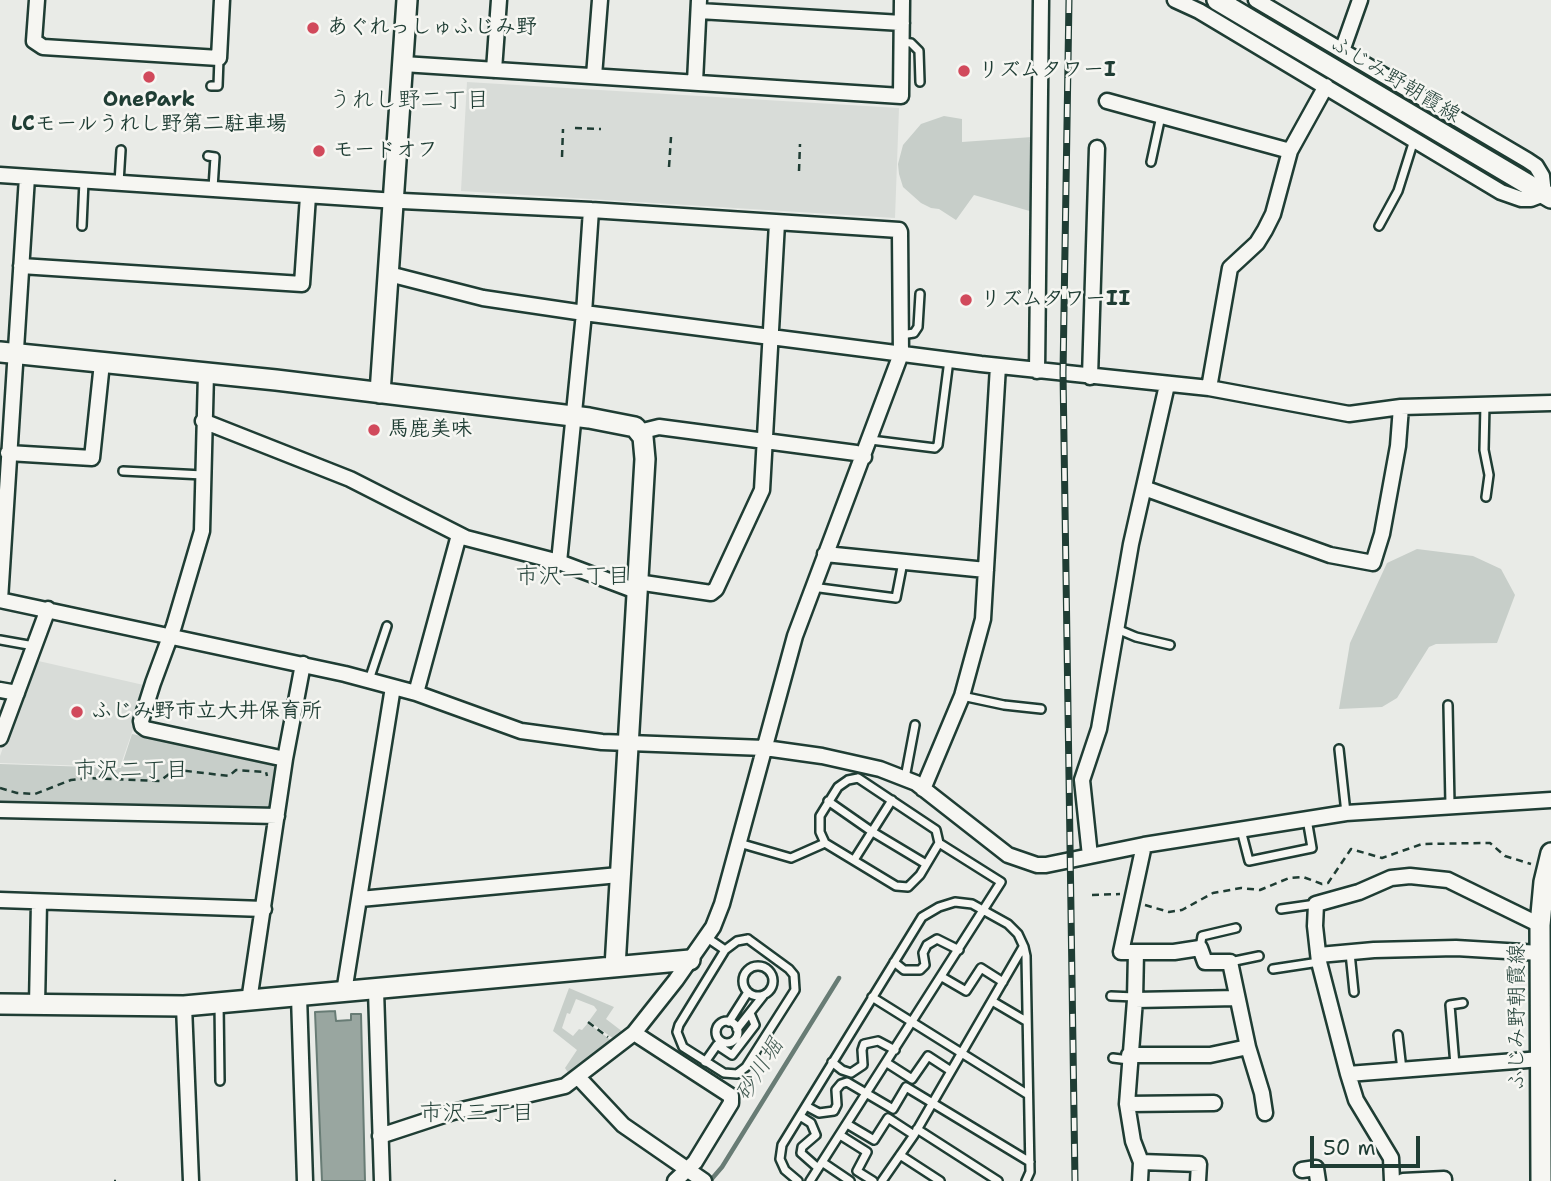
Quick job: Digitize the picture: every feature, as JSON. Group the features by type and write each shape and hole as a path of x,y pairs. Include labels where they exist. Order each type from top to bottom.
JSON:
{"street":[{"path":"37,0 34,41 43,47 219,58 222,0"},
{"path":"380,393 407,0"},
{"path":"494,70 499,0"},
{"path":"594,76 600,0"},
{"path":"403,64 901,96 902,0"},
{"path":"1037,371 1041,0"},
{"path":"1175,0 1199,10 1501,192 1521,199 1547,196 1542,176 1536,166 1256,0"},
{"name":"ふじみ野朝霞線","path":"1217,0 1547,196"},
{"path":"1342,51 1360,0"},
{"path":"695,82 699,6 902,23"},
{"path":"1209,388 1230,268 1257,243 1265,230 1273,214 1290,150 1326,86"},
{"path":"1107,101 1290,150"},
{"path":"1090,377 1097,148"},
{"path":"0,175 899,230 901,354 795,636 718,919 634,1033 565,1086 453,1112 380,1136"},
{"path":"27,177 21,266 7,352 8,453 0,600 369,680 416,693 521,731 626,743 765,748 822,756 880,769 905,778 923,789 991,844 1026,863 1046,865 1144,845 1346,813 1551,800"},
{"path":"21,266 302,284 308,195"},
{"path":"559,562 584,313 591,210"},
{"path":"204,421 350,479 459,535 559,562 637,587 711,593 716,589 762,490 777,223"},
{"path":"389,274 483,298 584,313 1037,371 1209,388 1349,414 1401,407 1551,403"},
{"path":"7,352 574,416 628,425 639,432 643,437 645,459 626,743 615,967"},
{"path":"8,453 92,458 102,363"},
{"path":"923,789 962,696 983,619 998,366"},
{"path":"206,373 202,531 141,721 142,726 285,760"},
{"path":"1090,856 1082,780 1099,729 1131,544 1167,384"},
{"path":"1144,488 1330,555 1373,563 1382,534 1398,446 1401,407"},
{"path":"639,432 659,427 856,453 864,457"},
{"path":"416,693 459,535"},
{"path":"825,554 986,570"},
{"path":"0,738 48,610"},
{"path":"249,1001 285,760 303,664"},
{"path":"344,992 393,687"},
{"path":"0,690 17,693"},
{"path":"0,810 277,816"},
{"path":"1144,845 1121,951 1174,952 1200,948 1205,962 1230,962 1265,1113"},
{"name":"ふじみ野朝霞線","path":"1541,1181 1546,1153 1541,1059 1546,1023 1540,925 1549,860"},
{"path":"360,899 619,875"},
{"path":"1392,1181 1391,1158 1356,1100 1348,1074 1319,959 1315,926 1316,904 1359,892 1391,878 1409,876 1447,880 1540,925"},
{"path":"0,900 264,909"},
{"path":"37,1005 39,902"},
{"path":"1319,959 1374,950 1456,948 1540,953"},
{"path":"1136,952 1128,1104 1133,1141 1142,1162 1140,1181"},
{"path":"0,1004 184,1006 690,960"},
{"path":"376,990 382,1181"},
{"path":"299,996 305,1181"},
{"path":"1135,999 1237,998"},
{"path":"184,1006 191,1181"},
{"path":"634,1033 730,1096 731,1103 696,1175 675,1181"},
{"path":"1129,1057 1210,1055 1248,1047"},
{"path":"1348,1074 1541,1059"},
{"path":"578,1077 623,1125 696,1175"},
{"path":"1128,1104 1214,1103"},
{"path":"1142,1162 1199,1164 1198,1181"},
{"path":"1302,1170 1316,1168 1318,1181"},
{"path":"1403,1181 1444,1178 1444,1181"}],"lane":[{"path":"902,42 911,43 919,51 920,82"},
{"path":"211,86 218,86 219,58"},
{"path":"1151,162 1161,116"},
{"path":"1378,226 1398,191 1414,140"},
{"path":"119,183 121,150"},
{"path":"208,156 215,157 213,188"},
{"path":"82,226 84,181"},
{"path":"901,335 914,333 918,327 920,294"},
{"path":"870,440 935,448 938,445 949,360"},
{"path":"1485,404 1483,450 1489,475 1486,497"},
{"path":"123,471 203,475"},
{"path":"812,587 896,598 903,562"},
{"path":"369,680 387,626"},
{"path":"1117,629 1136,637 1170,645"},
{"path":"0,640 34,646"},
{"path":"962,696 1041,709"},
{"path":"1448,705 1450,806"},
{"path":"905,778 915,725"},
{"path":"1339,749 1346,813"},
{"path":"810,1181 1001,882 939,843 936,830 858,778 848,780 838,787 820,816 820,832 825,843 896,886 908,887 939,843"},
{"path":"854,860 892,800"},
{"path":"828,801 871,831 926,863"},
{"path":"1241,829 1249,862 1312,848 1307,819"},
{"path":"738,843 791,858 825,843"},
{"path":"798,1181 785,1170 780,1159 782,1145 922,917 955,902 972,904 1008,923 1018,934 1024,947 1030,1162 1026,1181"},
{"path":"1281,909 1316,904"},
{"path":"1200,948 1202,936 1236,928"},
{"path":"706,937 725,950"},
{"path":"748,939 789,969 794,975 795,990 742,1071 724,1073 705,1062 683,1046 677,1032 679,1026 725,950 737,940 748,939"},
{"path":"894,962 904,970 920,970 925,965 923,953 927,945 937,939 959,950"},
{"path":"882,1181 915,1132 1024,947"},
{"path":"1350,953 1354,992"},
{"path":"1230,962 1259,956"},
{"path":"1273,969 1319,959"},
{"path":"737,1029 770,991 774,981 772,975 760,966 750,969 743,983 753,996 763,996"},
{"path":"942,977 966,991 981,968 1003,982"},
{"path":"729,1022 748,992"},
{"path":"1111,996 1135,999"},
{"path":"872,997 1027,1094"},
{"path":"992,1001 1026,1021"},
{"path":"219,1003 220,1081"},
{"path":"1455,1065 1450,1005 1463,1003"},
{"path":"705,1062 717,1045 732,1055 755,1025 750,1013"},
{"path":"723,1022 729,1022 737,1029 738,1034 732,1043 725,1043 717,1037 716,1030 723,1022"},
{"path":"1398,1035 1402,1070"},
{"path":"832,1062 851,1073 863,1065 864,1044 878,1041 895,1051"},
{"path":"887,1063 912,1079 928,1056 951,1071"},
{"path":"1112,1058 1129,1057"},
{"path":"806,1106 819,1113 834,1111 837,1105 836,1090 847,1082 893,1109 906,1087 1030,1162"},
{"path":"800,1116 811,1123 816,1135 802,1147 801,1153 850,1181"},
{"path":"847,1124 874,1140 888,1118 998,1181"},
{"path":"840,1135 867,1152 856,1171 873,1181"},
{"path":"900,1155 940,1181"}],"path":[{"path":"575,128 601,129"},
{"path":"562,157 563,129"},
{"path":"669,167 671,137"},
{"path":"799,171 800,144"},
{"path":"0,788 35,794 79,779 160,782 173,771 229,776 236,770 265,772 272,789 281,790"},
{"path":"1138,901 1169,912 1182,909 1213,893 1241,888 1260,890 1289,878 1303,877 1322,884 1328,883 1351,849 1382,858 1422,844 1483,842 1505,856 1549,860"},
{"path":"1092,895 1110,893 1128,896"},
{"path":"588,1022 619,1045"}],"shaded area":[{"path":"467,82 899,108 895,218 461,191"},
{"path":"944,116 962,119 962,142 1032,137 1033,212 974,195 956,220 939,209 921,203 903,187 898,164 903,145 921,124"},
{"path":"1417,549 1473,556 1501,569 1515,595 1497,643 1436,644 1429,647 1397,698 1382,707 1339,709 1350,643 1387,563"},
{"name":"ふじみ野市立大井保育所","path":"34,660 148,686 120,767 0,763 0,756"},
{"path":"132,734 273,765 277,771 271,810 0,806 0,764 121,768"},
{"path":"569,988 614,1007 606,1019 623,1032 614,1039 589,1021 597,1010 594,1006 576,999 562,1028 573,1036 588,1023 612,1041 569,1074 565,1068 577,1050 553,1031"},
{"path":"335,1011 336,1021 351,1020 351,1014 361,1014 365,1181 322,1181 315,1012"}],"waterway":[{"name":"砂川堀","path":"710,1181 722,1167 839,978"}],"railway":[{"path":"1069,0 1063,373 1075,1181"}],"place":[{"name":"あぐれっしゅふじみ野","path":"313,28"},
{"name":"リズムタワーI","path":"964,71"},
{"name":"OnePark LCモールうれし野第二駐車場","path":"149,77"},
{"name":"モードオフ","path":"319,151"},
{"name":"リズムタワーII","path":"966,300"},
{"name":"馬鹿美味","path":"374,430"},
{"name":"ふじみ野市立大井保育所","path":"77,712"}],"district":[{"name":"うれし野二丁目","path":"409,101"},
{"name":"市沢一丁目","path":"573,577"},
{"name":"市沢二丁目","path":"131,771"},
{"name":"市沢三丁目","path":"477,1114"}]}
